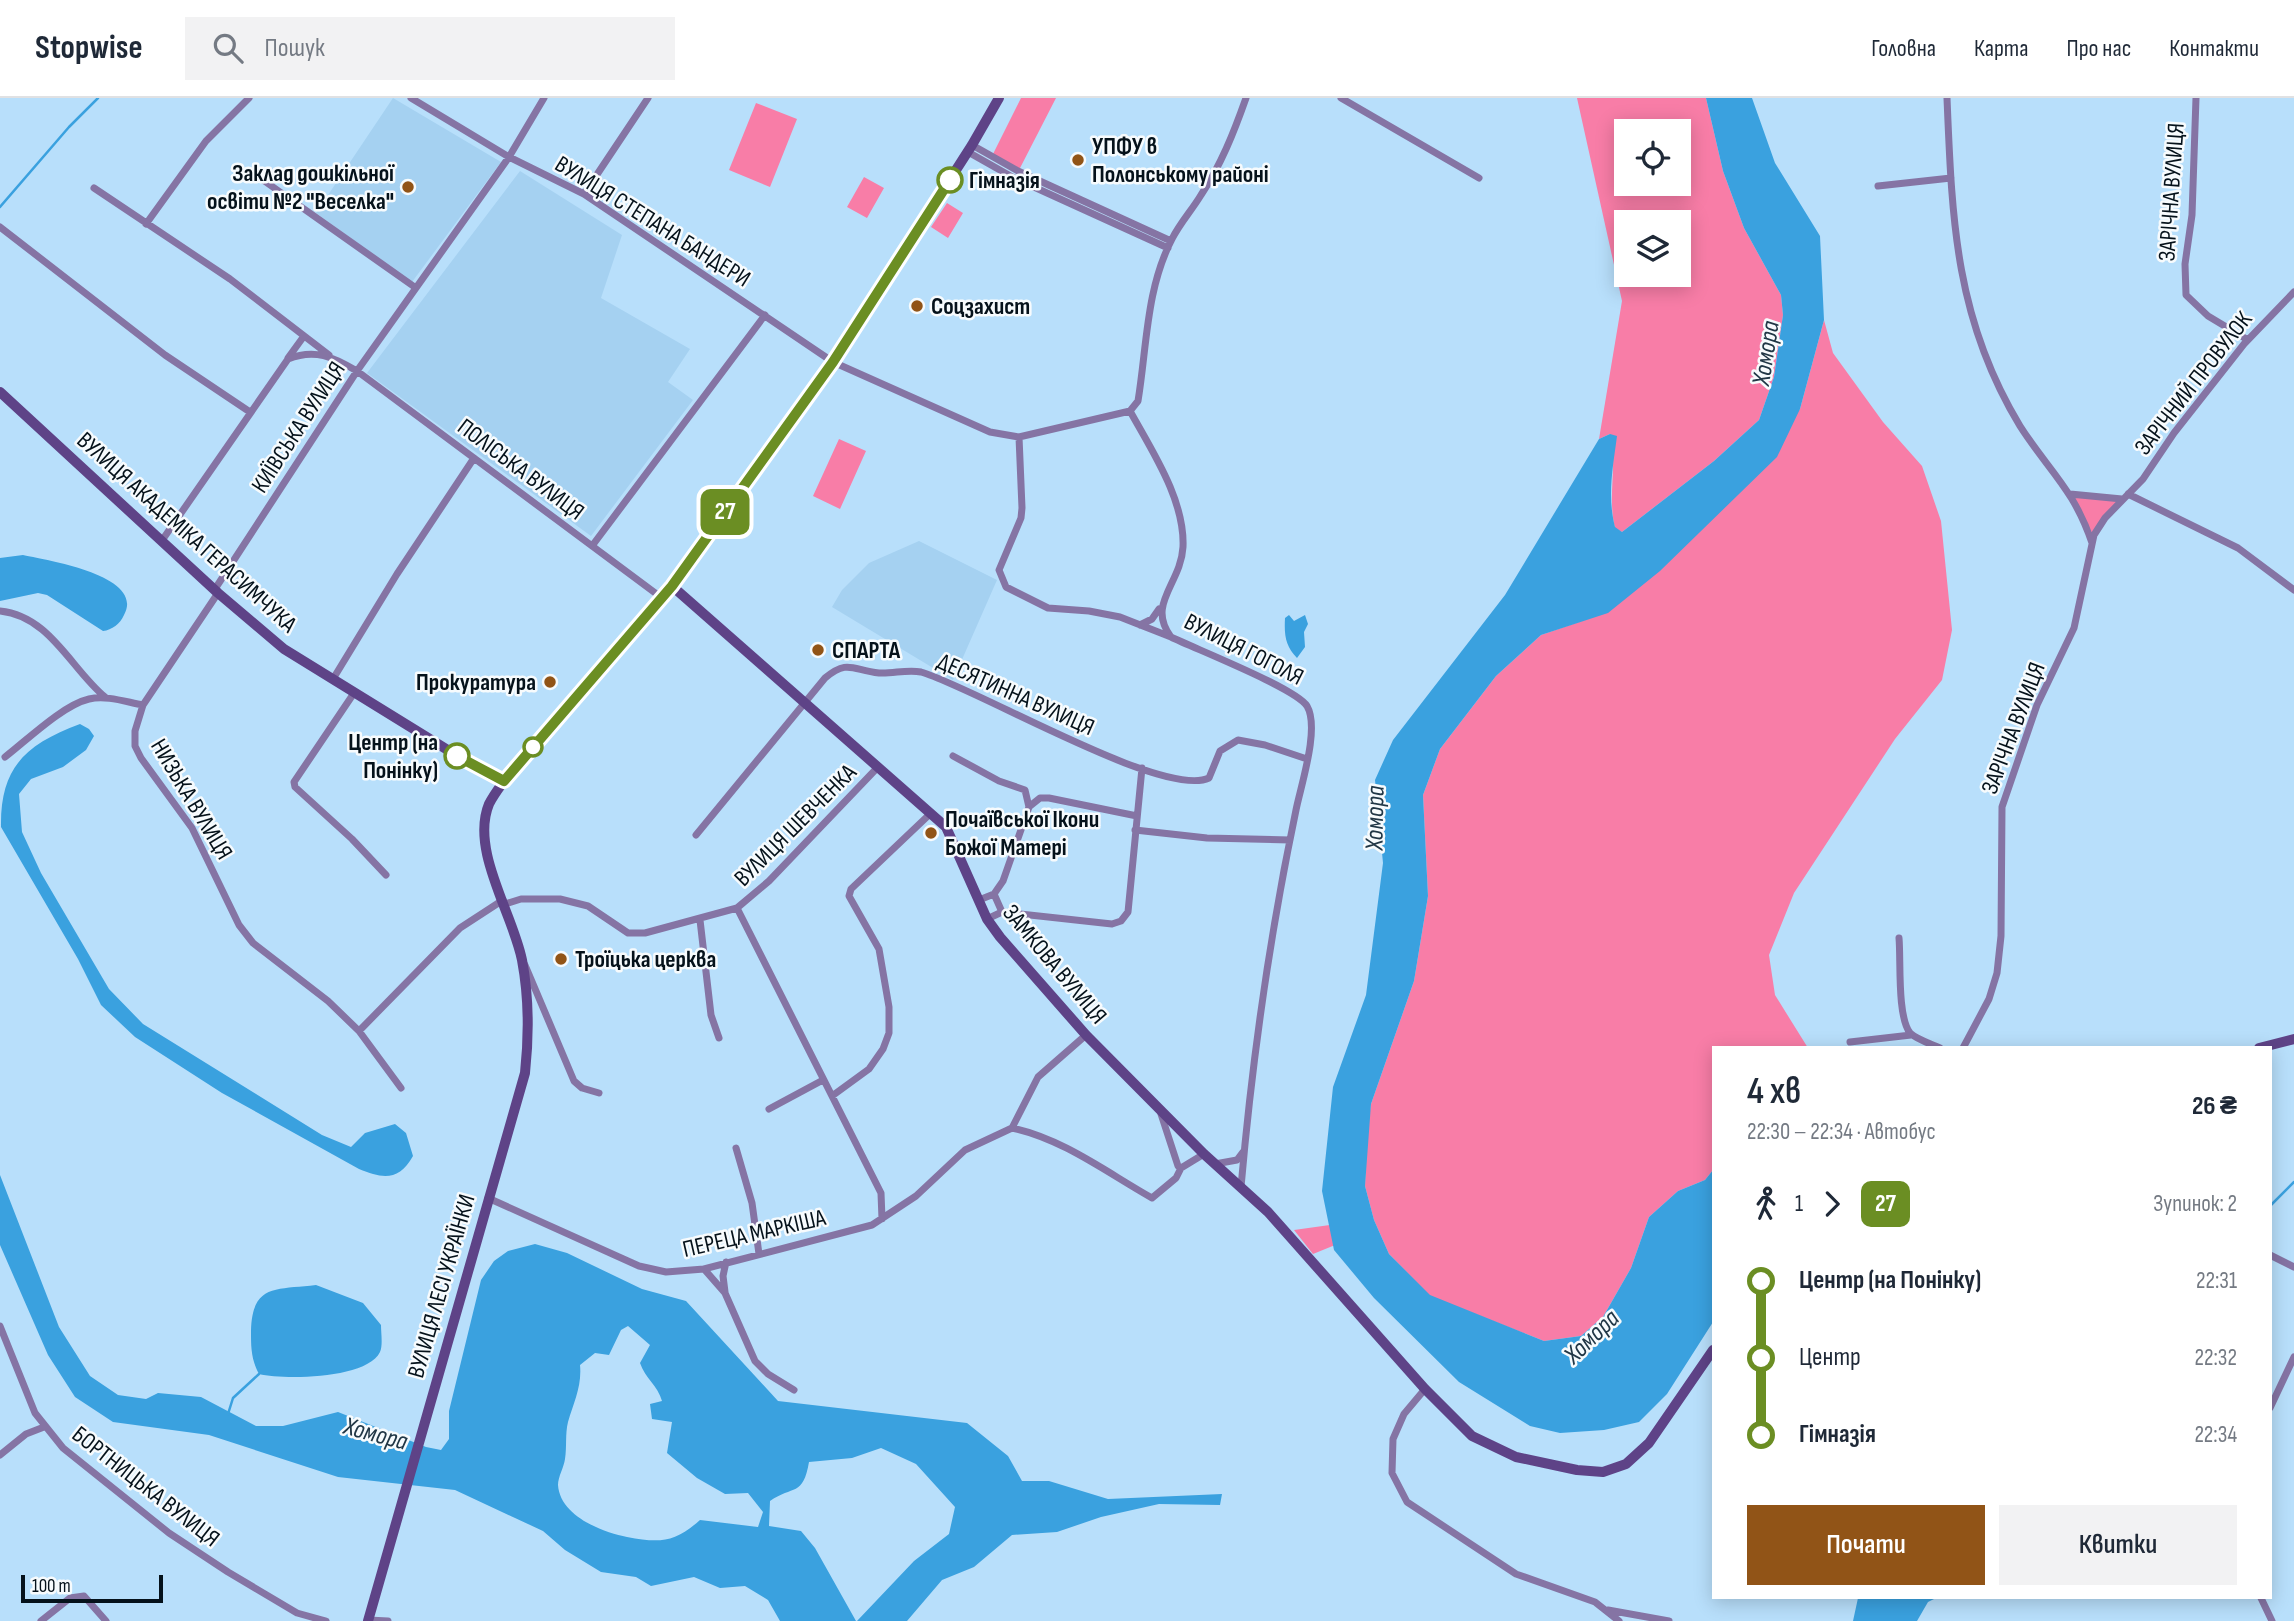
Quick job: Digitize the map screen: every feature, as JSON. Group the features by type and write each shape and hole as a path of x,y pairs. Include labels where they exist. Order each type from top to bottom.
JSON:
{"main road":[{"name":"ВУЛИЦЯ ЛЕСІ УКРАЇНКИ","path":"368,1620 525,1073 528,1044 522,959 488,855 484,830 489,804 504,781 672,586 833,362 970,149 999,98"},
{"name":"ВУЛИЦЯ АКАДЕМІКА ГЕРАСИМЧУКА","path":"0,392 216,591 284,649 485,773 504,781"},
{"name":"ЗАМКОВА ВУЛИЦЯ","path":"672,586 946,827 987,919 1086,1035 1215,1164 1268,1212 1425,1389 1472,1436 1497,1450 1577,1470 1603,1472 1626,1464 1649,1443 1712,1351"},
{"path":"2267,1046 2294,1039"}],"street":[{"path":"146,224 206,141 249,98"},
{"name":"ВУЛИЦЯ СТЕПАНА БАНДЕРИ","path":"411,98 509,157 584,194 833,362 990,432 1019,438"},
{"name":"КИЇВСЬКА ВУЛИЦЯ","path":"216,591 357,371 509,157 544,98"},
{"path":"584,194 648,98"},
{"path":"1171,637 1089,611 1048,608 1017,594 1000,580 999,569 1021,518 1019,438 1130,411 1138,401 1147,320 1156,281 1169,244 1202,194 1233,136 1246,98"},
{"path":"1341,98 1479,177"},
{"path":"1948,98 1955,242 1976,333 2020,426 2081,512 2092,544"},
{"name":"ЗАРІЧНА ВУЛИЦЯ","path":"2196,98 2192,215 2185,264 2186,295 2208,316 2248,340"},
{"path":"970,149 1014,178 1169,244"},
{"path":"1878,186 1951,178"},
{"path":"264,180 416,289"},
{"path":"94,188 230,279 330,355"},
{"path":"0,227 166,355 250,412"},
{"name":"ЗАРІЧНИЙ ПРОВУЛОК","path":"2092,544 2099,526 2125,497 2248,340 2294,292"},
{"path":"592,546 765,316"},
{"path":"163,540 304,336"},
{"path":"288,359 316,353 330,355"},
{"name":"ПОЛІСЬКА ВУЛИЦЯ","path":"330,355 357,371 662,598"},
{"name":"ВУЛИЦЯ ГОГОЛЯ","path":"1130,411 1161,466 1182,532 1181,563 1172,589 1160,608 1162,625 1171,637 1289,689 1301,699 1310,713 1312,727 1307,759 1290,840 1248,1102 1241,1187"},
{"path":"333,680 397,574 474,458"},
{"path":"2070,494 2125,497 2238,548 2294,590"},
{"name":"ЗАРІЧНА ВУЛИЦЯ","path":"1965,1046 1989,999 1997,973 2001,936 2002,807 2037,705 2074,628 2092,544"},
{"name":"НИЗЬКА ВУЛИЦЯ","path":"216,591 143,705 135,731 135,746 192,828 239,925 253,943 328,1001 359,1031 401,1088"},
{"path":"1140,625 1152,619 1160,608"},
{"path":"0,611 34,624 55,640 89,684 106,698"},
{"name":"ДЕСЯТИННА ВУЛИЦЯ","path":"805,703 825,678 839,667 848,666 888,674 919,672 1091,749 1142,768 1200,783 1209,778 1220,751 1238,740 1265,744 1307,759"},
{"path":"354,693 294,782 295,788 352,839 386,875"},
{"path":"5,757 72,706 89,699 106,698 143,705"},
{"path":"696,835 805,703"},
{"path":"953,756 999,781 1049,798"},
{"name":"ВУЛИЦЯ ШЕВЧЕНКА","path":"504,902 521,899 588,906 628,933 645,933 737,908 760,891 878,767"},
{"path":"987,919 1002,912 1112,924 1121,920 1128,912 1142,768"},
{"path":"1025,790 1029,807"},
{"path":"979,900 994,894 1003,881 1029,807 1040,797 1137,816"},
{"path":"832,1096 869,1069 883,1049 889,1033 889,1007 879,949 849,896 851,890 930,813"},
{"path":"1135,830 1195,838 1290,840"},
{"path":"994,894 1002,912"},
{"path":"359,1031 460,928 504,902"},
{"name":"ВУЛИЦЯ ШЕВЧЕНКА","path":"737,908 882,1197 882,1219"},
{"path":"700,920 711,1015 719,1038"},
{"path":"1899,938 1901,995 1911,1035"},
{"name":"ВУЛИЦЯ ЛЕСІ УКРАЇНКИ","path":"522,959 574,1081 582,1088 599,1093"},
{"path":"1086,1035 1038,1077 1012,1128 1039,1133 1066,1146 1152,1198 1170,1184 1181,1168 1205,1154"},
{"path":"1850,1042 1911,1035 1936,1046"},
{"path":"769,1109 823,1080"},
{"path":"1159,1107 1181,1168"},
{"name":"ПЕРЕЦА МАРКІША","path":"488,1198 639,1266 666,1272 704,1269 872,1225 898,1209 965,1150 1012,1128"},
{"path":"736,1148 752,1203 759,1254"},
{"path":"1215,1164 1237,1160 1244,1152"},
{"path":"882,1197 898,1209"},
{"path":"2272,1256 2294,1267"},
{"path":"726,1262 723,1276 725,1293 755,1361 768,1374 794,1390"},
{"path":"704,1269 725,1293"},
{"name":"БОРТНИЦЬКА ВУЛИЦЯ","path":"0,1326 36,1413 62,1448 169,1533 297,1613 326,1621"},
{"path":"2272,1404 2294,1357"},
{"path":"1425,1389 1404,1414 1393,1439 1392,1473 1407,1502 1516,1574 1543,1586 1579,1595 1607,1610 1619,1621"},
{"path":"26,1434 36,1413"},
{"path":"0,1455 26,1434 44,1427"},
{"path":"41,1621 70,1598 84,1596 106,1621"},
{"path":"2261,1599 2272,1621"},
{"path":"1607,1610 1669,1621"},
{"path":"1626,1621 1637,1614"},
{"path":"368,1620 388,1621"}],"shaded area":[{"name":"Заклад дошкільної освіти №2 \"Веселка\"","path":"393,98 501,162 412,282 316,213"},
{"path":"1021,98 1056,98 1019,170 992,156"},
{"path":"1577,98 1706,98 1723,171 1744,228 1781,295 1783,315 1774,377 1759,420 1714,461 1622,532 1615,528 1613,516 1613,457 1610,434 1599,439 1622,301 1619,287 1691,287 1691,210 1614,210 1614,265"},
{"path":"756,103 797,119 770,187 729,170"},
{"path":"520,171 622,235 601,298 690,349 668,382 693,400 591,536 367,373"},
{"path":"864,177 884,188 867,218 847,207"},
{"path":"947,203 963,213 948,238 931,227"},
{"path":"1824,320 1833,353 1883,422 1922,466 1941,521 1952,630 1942,680 1895,739 1794,893 1769,955 1775,995 1807,1046 1712,1046 1712,1171 1705,1180 1678,1191 1649,1217 1631,1268 1603,1317 1581,1336 1544,1341 1430,1296 1389,1254 1374,1220 1365,1186 1371,1104 1414,981 1428,896 1423,795 1440,749 1496,676 1541,635 1608,612 1800,409"},
{"path":"839,439 866,451 840,509 813,496"},
{"path":"2070,494 2122,499 2105,518 2092,544"},
{"path":"919,541 997,580 953,680 832,607 842,590 869,563"},
{"path":"1337,1224 1340,1243 1313,1254 1294,1230"}],"water":[{"name":"Хомора","path":"1706,98 1752,98 1775,163 1820,236 1824,320 1800,409 1777,457 1660,571 1608,613 1541,635 1496,676 1440,749 1423,795 1428,896 1414,981 1371,1104 1365,1186 1374,1220 1389,1254 1430,1295 1544,1341 1581,1336 1603,1317 1631,1268 1649,1217 1678,1191 1705,1180 1712,1171 1712,1324 1667,1394 1639,1422 1604,1430 1560,1433 1530,1426 1459,1382 1374,1298 1334,1250 1322,1191 1333,1087 1366,995 1383,863 1375,780 1393,740 1505,595 1599,439 1610,434 1617,436 1611,504 1615,527 1622,532 1714,461 1759,420 1774,377 1783,315 1781,295 1744,228 1723,171"},
{"path":"23,555 70,566 108,580 121,589 127,601 124,615 113,628 103,631 47,595 38,593 0,601 0,558"},
{"path":"1289,615 1294,621 1305,615 1308,624 1304,632 1305,647 1297,658 1285,636 1285,618"},
{"path":"80,724 94,736 86,750 63,767 31,779 19,794 22,832 41,873 109,989 143,1024 322,1135 351,1147 365,1133 395,1124 406,1133 413,1156 402,1170 390,1176 383,1176 359,1169 222,1093 135,1037 101,1005 78,959 1,827 5,788 20,760 45,740"},
{"name":"Хомора","path":"0,1175 59,1327 90,1376 118,1395 146,1399 158,1393 201,1397 256,1426 283,1426 338,1412 426,1447 441,1450 449,1439 449,1411 481,1280 494,1261 508,1251 535,1244 567,1253 642,1289 686,1301 778,1401 967,1423 1008,1456 1022,1481 1049,1481 1108,1499 1222,1494 1220,1505 1159,1504 1101,1517 1057,1532 1012,1535 974,1567 942,1580 907,1621 857,1621 914,1561 949,1534 955,1507 916,1464 881,1448 852,1458 809,1462 800,1486 770,1501 769,1526 801,1531 815,1548 856,1621 780,1621 768,1600 745,1586 720,1588 694,1577 651,1586 636,1577 601,1572 565,1550 543,1531 455,1490 338,1477 209,1435 113,1422 75,1397 48,1355 0,1245","holes":["628,1326 650,1345 640,1363 662,1401 650,1404 652,1419 672,1422 667,1453 697,1478 725,1494 748,1493 763,1512 758,1527 700,1520 674,1537 649,1540 617,1535 595,1527 566,1506 558,1482 565,1459 568,1422 579,1387 580,1365 595,1353 609,1355 621,1330"]},
{"path":"316,1285 363,1303 381,1325 380,1352 372,1361 343,1372 305,1377 259,1374 251,1342 252,1315 256,1304 269,1292"},
{"path":"1858,1599 1934,1599 1928,1602 1917,1621 1853,1621"}],"waterway":[{"path":"0,207 69,127 98,98"},
{"path":"2272,1204 2294,1182"},
{"path":"228,1414 233,1398 259,1374"}],"bus line":[{"name":"27","path":"457,756 504,781 662,598 833,362 950,180"}],"place":[{"name":"УПФУ в Полонському районі","path":"1078,160"},
{"name":"Гімназія","path":"950,180"},
{"name":"Заклад дошкільної освіти №2 \"Веселка\"","path":"408,187"},
{"name":"Соцзахист","path":"917,306"},
{"name":"СПАРТА","path":"818,650"},
{"name":"Прокуратура","path":"550,682"},
{"name":"Центр (на Понінку)","path":"457,756"},
{"name":"Почаївської Ікони Божої Матері","path":"931,833"},
{"name":"Троїцька церква","path":"561,959"}]}
